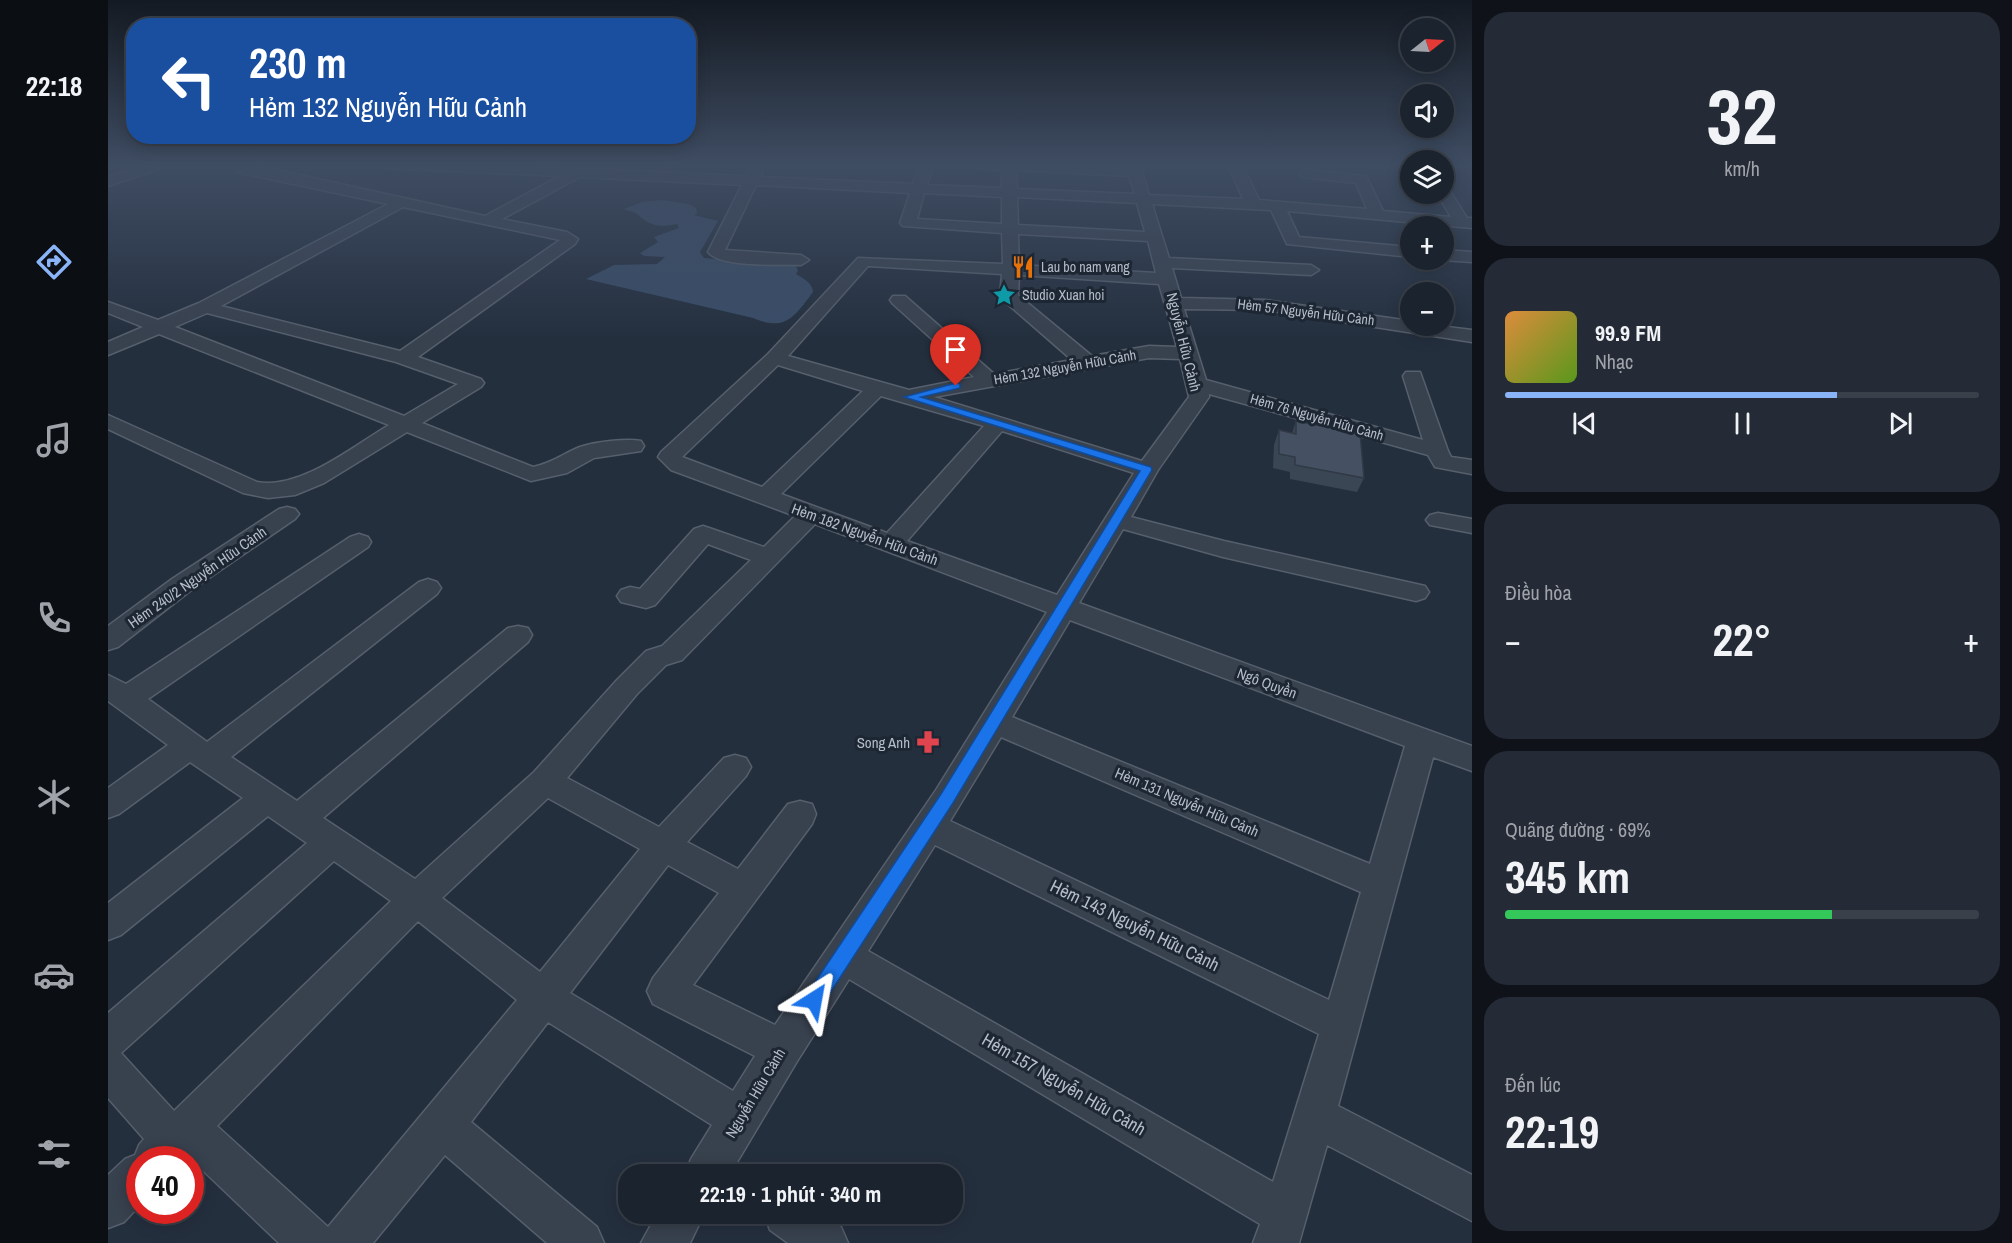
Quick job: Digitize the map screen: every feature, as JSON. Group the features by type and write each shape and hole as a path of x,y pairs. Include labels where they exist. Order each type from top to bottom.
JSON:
{"street":[{"path":"108,349 205,307 364,222"},
{"path":"403,358 565,246 570,239 561,235 492,222"},
{"path":"731,222 716,252 726,257 801,260"},
{"path":"908,222 1011,229 1165,271"},
{"path":"1011,222 1010,296 1088,363"},
{"name":"Nguyễn Hữu Cảnh","path":"720,1164 739,1118 782,1049 929,826 1147,470 1199,397 1150,222"},
{"path":"1284,222 1293,241 1400,251"},
{"path":"1454,256 1472,257"},
{"path":"775,358 864,261 1011,269 1311,270"},
{"name":"Hẻm 57 Nguyễn Hữu Cảnh","path":"1165,271 1275,306 1472,336"},
{"path":"899,300 989,380"},
{"path":"108,307 531,474 559,468 588,452 633,446"},
{"path":"108,420 251,488 268,491 287,490 316,478 474,383 403,358 205,307"},
{"name":"Hẻm 132 Nguyễn Hữu Cảnh","path":"909,397 918,393 1149,352 1188,353"},
{"name":"Hẻm 132 Nguyễn Hữu Cảnh","path":"775,358 998,423 1147,470"},
{"name":"Hẻm 182 Nguyễn Hữu Cảnh","path":"775,358 669,457 679,465 764,498 1062,607"},
{"path":"1413,376 1437,451"},
{"name":"Hẻm 76 Nguyễn Hữu Cảnh","path":"1197,384 1437,451 1443,462 1472,467"},
{"path":"764,498 877,389"},
{"path":"891,544 998,423"},
{"name":"Hẻm 240/2 Nguyễn Hữu Cảnh","path":"108,640 182,585 286,514"},
{"path":"167,1146 417,899 545,781 627,687 656,658 672,653 810,514"},
{"path":"1116,520 1223,549 1416,592"},
{"path":"1438,520 1472,526"},
{"path":"630,596 646,599 704,534 768,557"},
{"path":"359,542 117,692 199,752 417,899 544,998 739,1118"},
{"path":"108,805 199,752 428,588"},
{"name":"Ngô Quyền","path":"1062,607 1472,759"},
{"path":"299,819 518,635"},
{"name":"Hẻm 131 Nguyễn Hữu Cảnh","path":"993,721 1380,884"},
{"path":"1280,1228 1315,1116 1422,740"},
{"path":"344,1243 442,1125 664,845 735,767"},
{"path":"545,781 743,889"},
{"path":"108,924 268,797"},
{"path":"782,1049 666,992 800,814"},
{"name":"Hẻm 143 Nguyễn Hữu Cảnh","path":"929,826 1341,1025"},
{"path":"108,1039 332,843"},
{"name":"Hẻm 157 Nguyễn Hữu Cảnh","path":"843,956 1280,1228"},
{"path":"108,1068 160,1146"},
{"path":"1315,1116 1472,1199"},
{"path":"442,1125 581,1243"},
{"path":"174,1146 198,1137 312,1243"},
{"path":"108,1206 126,1188"},
{"path":"664,1243 676,1224"},
{"path":"799,1224 825,1243"}],"water":[{"path":"648,222 717,222 700,252 704,258 796,266 798,271 796,274 809,283 813,292 788,320 774,323 586,279 614,265 657,264 665,257 644,256 640,253 658,242 654,237 679,228 677,224 655,225"}],"building":[{"path":"1296,421 1360,433 1364,478 1295,465 1295,457 1279,454 1279,430 1296,434"}],"place":[{"name":"Lau bo nam vang","path":"1023,267"},
{"name":"Studio Xuan hoi","path":"1004,295"},
{"name":"Song Anh","path":"928,742"}],"route":[{"path":"814,1000 947,799 1049,627 1147,470 909,397 918,393 956,386"}]}
